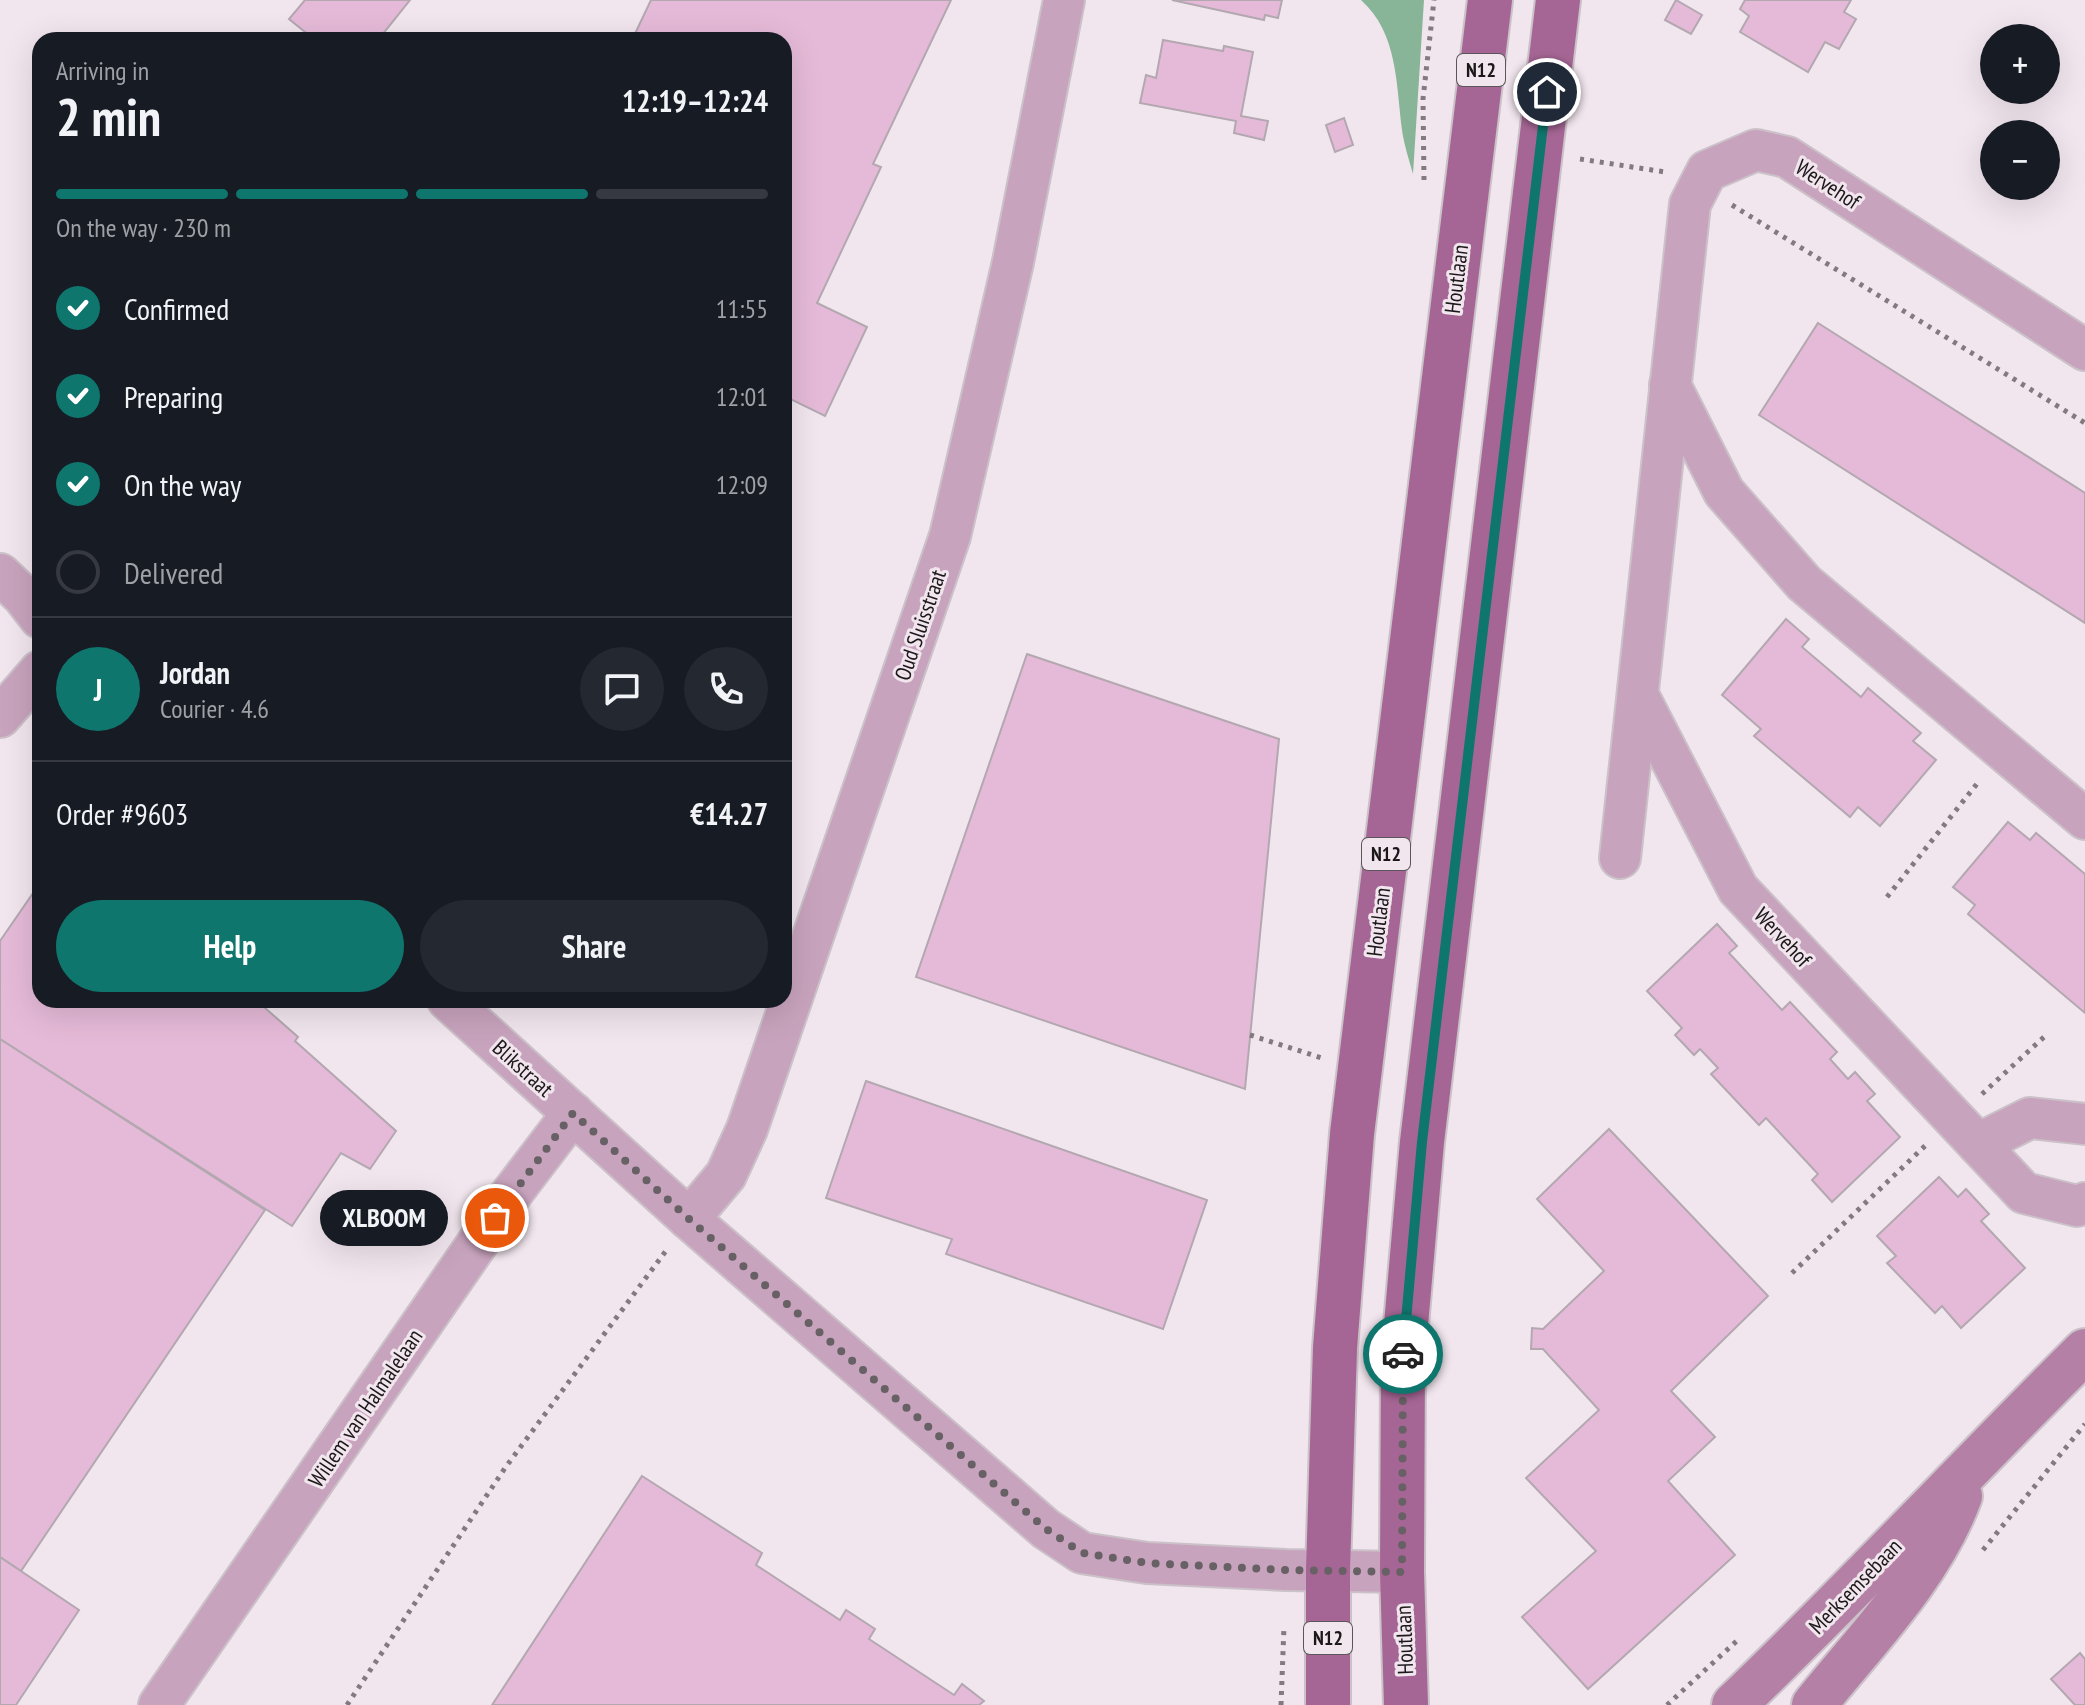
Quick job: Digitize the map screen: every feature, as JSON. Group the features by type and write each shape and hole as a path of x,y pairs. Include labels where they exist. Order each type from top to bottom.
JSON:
{"main road":[{"name":"Houtlaan","path":"1328,1705 1307,1570 1335,1348 1352,1134 1490,0"},
{"name":"Houtlaan","path":"1406,1705 1402,1572 1403,1359 1422,1142 1558,0"},
{"name":"Merksemsebaan","path":"1734,1705 1813,1630 1972,1463 2085,1351"},
{"name":"Merksemsebaan","path":"1814,1705 1913,1581 1950,1524 1972,1463"}],"street":[{"name":"Oud Sluisstraat","path":"792,998 950,536 1013,262 1064,0"},
{"name":"Wervehof","path":"1704,178 1707,171 1756,150 1787,157 2085,350"},
{"path":"1620,858 1690,204 1704,178"},
{"path":"1670,385 1724,492 1804,583 2085,819"},
{"path":"0,574 32,608"},
{"path":"0,717 32,680"},
{"name":"Wervehof","path":"1638,695 1738,889 2024,1193 2077,1206 2085,1203"},
{"name":"Blikstraat","path":"457,1008 689,1219 1046,1529 1082,1553 1147,1563 1402,1572"},
{"name":"Oud Sluisstraat","path":"689,1219 726,1175 747,1129 788,1008"},
{"name":"Willem van Halmalelaan","path":"159,1705 512,1193 573,1113"},
{"path":"1966,1132 2030,1118 2085,1124"}],"path":[{"path":"1540,153 1704,178 1737,209 2085,423"},
{"path":"1887,897 2003,751"},
{"path":"1250,1035 1323,1059"},
{"path":"1792,1273 1966,1132 2044,1037"},
{"path":"347,1705 505,1468 689,1219"},
{"path":"1281,1705 1307,1570"}],"green space":[{"path":"1361,0 1424,0 1413,174 1403,136 1389,44 1373,13"}],"building":[{"path":"305,0 410,0 384,32 305,32 289,19"},
{"path":"651,0 951,0 873,164 881,167 817,303 867,327 825,416 792,400 792,32 636,32"},
{"path":"1172,0 1282,0 1278,18 1265,15 1264,20"},
{"path":"1676,0 1702,15 1691,34 1665,20"},
{"path":"1745,0 1851,0 1844,12 1856,19 1839,49 1825,42 1808,72 1740,32 1749,16 1740,9"},
{"path":"1163,40 1223,51 1224,46 1253,52 1241,116 1268,121 1264,140 1234,133 1236,121 1140,103 1146,75 1156,78"},
{"path":"1344,118 1353,145 1335,152 1326,125"},
{"path":"1818,323 2085,493 2085,623 1759,415"},
{"path":"1786,619 1809,639 1802,647 1861,697 1868,688 1921,733 1913,741 1936,760 1880,826 1858,807 1850,817 1754,736 1761,729 1722,695"},
{"path":"1027,654 1279,739 1245,1089 916,977"},
{"path":"2008,822 2030,840 2036,833 2085,874 2085,1013 1968,914 1975,905 1953,887"},
{"path":"32,895 32,1008 265,1008 298,1037 295,1041 396,1131 370,1169 341,1153 292,1226 0,1039 0,941"},
{"path":"1717,924 1737,946 1729,953 1782,1010 1790,1002 1837,1052 1830,1059 1848,1079 1855,1072 1875,1094 1867,1101 1900,1137 1832,1202 1812,1180 1818,1174 1766,1118 1759,1125 1711,1074 1718,1068 1700,1049 1694,1055 1675,1035 1682,1028 1647,991"},
{"path":"0,1039 265,1210 21,1571 0,1557"},
{"path":"866,1081 1207,1200 1163,1329 946,1254 952,1239 826,1198"},
{"path":"1609,1129 1768,1296 1671,1391 1715,1437 1668,1481 1735,1555 1588,1689 1522,1617 1596,1551 1526,1478 1599,1410 1543,1349 1531,1349 1532,1328 1543,1329 1604,1271 1537,1199"},
{"path":"1939,1177 1958,1197 1966,1189 1989,1214 1981,1221 2025,1268 1961,1328 1942,1306 1935,1313 1887,1263 1896,1256 1877,1236"},
{"path":"642,1476 762,1553 756,1565 840,1620 846,1610 875,1629 869,1639 954,1695 962,1684 984,1701 979,1705 492,1705"},
{"path":"0,1557 79,1610 16,1705 0,1705"},
{"path":"2080,1653 2085,1659 2085,1705 2075,1705 2051,1679"}],"way so far":[{"path":"495,1218 573,1113 689,1219 1046,1529 1082,1553 1125,1560 1286,1570 1402,1572 1403,1354"}],"place":[{"name":"XLBOOM","path":"495,1218"}],"route":[{"path":"1403,1354 1422,1142 1547,92"}]}
